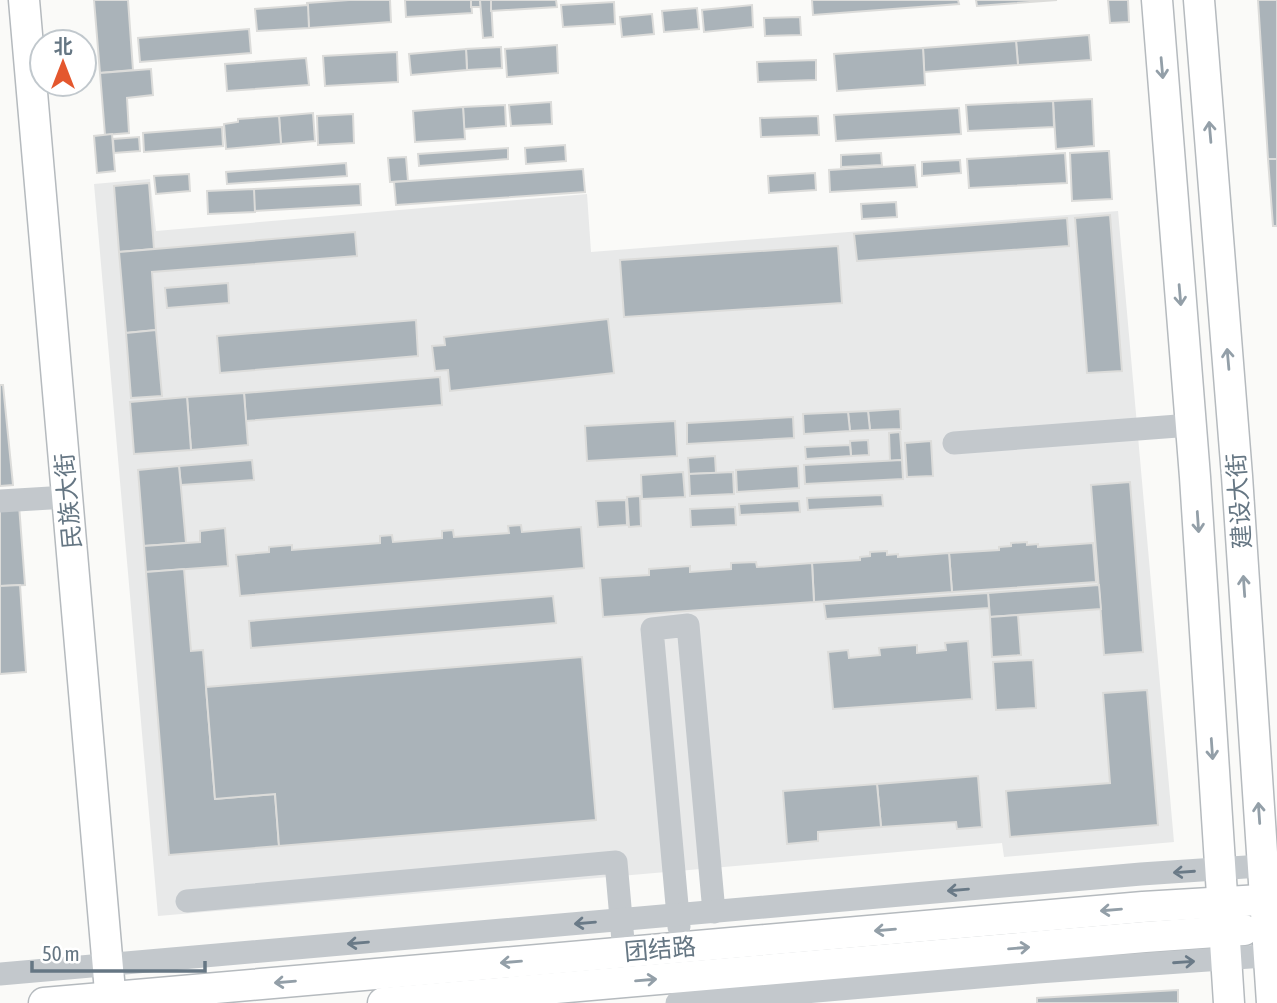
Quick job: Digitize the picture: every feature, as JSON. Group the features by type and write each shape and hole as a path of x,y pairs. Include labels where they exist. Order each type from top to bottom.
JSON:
{"main road":[{"name":"民族大街","path":"24,0 111,1000"},
{"name":"建设大街","path":"1157,0 1191,425 1229,1003"},
{"name":"建设大街","path":"1199,0 1270,866 1272,1003"},
{"name":"团结路","path":"44,1003 111,1000 1130,909 1225,931"},
{"name":"团结路","path":"383,1003 1272,928"}],"street":[{"path":"954,443 1191,425"},
{"path":"0,501 67,497"},
{"path":"681,948 652,629 688,625 714,912"},
{"path":"187,901 616,862 624,953"},
{"path":"0,974 1140,874 1270,866"},
{"path":"677,1003 1038,972 1225,931 1272,928"}],"shaded area":[{"path":"150,179 156,231 587,194 591,252 1118,211 1174,842 1004,857 1002,843 158,916 94,184"}],"building":[{"path":"94,0 128,0 133,70 100,73"},
{"path":"390,0 391,22 309,28 307,3"},
{"path":"405,0 471,0 472,13 406,17"},
{"path":"471,0 480,0 481,7 471,7"},
{"path":"480,0 491,0 493,37 483,38"},
{"path":"491,0 556,0 557,7 491,11"},
{"path":"812,0 958,0 959,4 813,15"},
{"path":"976,0 1057,0 977,6"},
{"path":"1108,0 1128,0 1129,22 1110,23"},
{"path":"1258,0 1277,0 1277,159 1268,159"},
{"path":"614,2 615,24 563,27 561,5"},
{"path":"308,5 309,28 257,31 255,9"},
{"path":"752,5 753,27 704,32 702,10"},
{"path":"697,8 699,29 664,32 662,11"},
{"path":"652,14 654,34 622,37 620,17"},
{"path":"800,17 801,35 765,36 764,18"},
{"path":"249,29 251,53 140,62 138,38"},
{"path":"1089,35 1091,60 1018,65 1016,41"},
{"path":"1016,41 1018,65 924,72 923,48"},
{"path":"557,45 558,73 507,77 505,49"},
{"path":"501,47 502,68 467,70 466,49"},
{"path":"923,48 925,85 837,91 834,54"},
{"path":"466,49 467,70 411,75 409,54"},
{"path":"397,52 398,82 325,86 323,56"},
{"path":"306,58 309,85 227,91 225,64"},
{"path":"816,60 816,80 758,82 757,62"},
{"path":"151,69 153,95 127,98 129,133 105,135 100,73"},
{"path":"1092,99 1094,146 1056,149 1053,101"},
{"path":"1053,101 1054,127 968,131 966,105"},
{"path":"551,102 552,124 511,126 509,105"},
{"path":"505,105 506,126 464,129 463,107"},
{"path":"463,107 465,139 415,142 413,111"},
{"path":"959,108 961,134 836,141 834,115"},
{"path":"313,113 315,141 281,144 279,116"},
{"path":"353,114 354,143 318,145 317,116"},
{"path":"279,116 281,144 226,149 224,124 238,122 238,119"},
{"path":"818,116 819,135 761,137 760,118"},
{"path":"222,127 223,146 144,152 143,133"},
{"path":"112,134 115,171 97,173 94,136"},
{"path":"139,137 140,151 114,153 113,139"},
{"path":"565,145 566,161 526,164 525,148"},
{"path":"508,148 508,159 419,166 418,154"},
{"path":"1109,151 1112,199 1072,201 1070,153"},
{"path":"881,153 882,165 841,167 841,155"},
{"path":"1065,153 1067,183 969,188 967,159"},
{"path":"406,157 408,181 390,182 388,158"},
{"path":"1268,159 1277,159 1277,226 1273,226"},
{"path":"960,160 961,173 922,176 922,162"},
{"path":"346,163 347,176 227,184 226,172"},
{"path":"915,165 917,187 830,192 829,170"},
{"path":"583,169 585,192 396,205 394,182"},
{"path":"815,173 816,190 769,193 768,176"},
{"path":"189,174 190,191 156,194 154,176"},
{"path":"149,183 154,249 119,252 114,186"},
{"path":"360,184 361,205 254,211 254,189"},
{"path":"254,189 255,212 208,214 207,191"},
{"path":"896,202 897,217 862,219 861,204"},
{"path":"1110,215 1122,371 1087,373 1075,218"},
{"path":"1067,218 1069,246 857,261 854,234"},
{"path":"355,232 357,256 152,272 156,330 126,333 119,252"},
{"path":"838,246 842,303 624,317 620,260"},
{"path":"228,283 229,303 167,308 165,288"},
{"path":"608,319 614,373 450,391 448,370 435,371 432,346 445,345 444,337"},
{"path":"416,320 418,356 220,373 217,336"},
{"path":"156,330 162,396 131,398 126,333"},
{"path":"440,377 442,405 246,421 244,393"},
{"path":"0,385 3,385 13,485 0,486"},
{"path":"244,393 248,445 191,450 187,397"},
{"path":"187,397 191,450 134,454 130,402"},
{"path":"900,409 901,429 870,430 868,411"},
{"path":"868,411 870,430 850,431 848,412"},
{"path":"848,412 850,431 804,434 803,414"},
{"path":"793,417 794,438 687,444 687,423"},
{"path":"675,421 677,456 587,461 585,426"},
{"path":"900,432 902,460 890,461 889,433"},
{"path":"868,440 869,455 851,456 850,441"},
{"path":"931,441 933,476 907,477 905,443"},
{"path":"850,445 851,456 806,459 805,447"},
{"path":"715,456 716,473 689,474 688,458"},
{"path":"252,460 254,480 181,485 179,466"},
{"path":"902,460 903,479 805,484 804,465"},
{"path":"179,466 186,543 144,546 138,470"},
{"path":"798,466 799,488 737,492 736,470"},
{"path":"683,472 685,497 642,499 641,475"},
{"path":"733,472 734,494 690,496 689,474"},
{"path":"1130,482 1143,652 1104,655 1091,485"},
{"path":"882,495 883,506 808,510 807,498"},
{"path":"640,496 641,526 629,527 627,497"},
{"path":"626,500 627,525 598,527 596,501"},
{"path":"799,501 800,512 740,515 739,504"},
{"path":"19,505 25,585 0,586 0,507"},
{"path":"735,507 736,525 691,527 690,509"},
{"path":"521,525 522,532 581,527 584,568 240,596 236,555 269,552 269,547 292,545 292,550 380,543 380,536 392,535 393,542 442,538 442,531 453,530 454,537 509,533 508,526"},
{"path":"225,528 228,566 146,572 144,546 200,542 200,531"},
{"path":"1027,542 1027,545 1038,544 1038,547 1093,543 1096,582 952,592 949,553 999,550 999,547 1011,546 1011,543"},
{"path":"887,551 887,555 898,554 898,557 949,553 952,592 814,602 812,563 860,560 860,557 870,556 870,552"},
{"path":"756,562 757,567 812,563 814,602 603,617 600,578 649,575 649,569 690,566 690,572 731,569 731,563"},
{"path":"184,569 191,651 203,650 215,799 275,794 279,846 169,855 146,572"},
{"path":"20,585 26,672 0,674 0,586"},
{"path":"1099,585 1101,609 990,617 988,593"},
{"path":"988,593 989,608 826,619 824,604"},
{"path":"553,596 556,623 251,648 249,621"},
{"path":"1018,615 1021,655 992,657 990,617"},
{"path":"968,641 972,699 833,709 828,652 848,650 849,658 880,655 879,648 917,645 917,653 946,650 945,643"},
{"path":"582,657 596,820 279,846 275,794 215,799 206,687"},
{"path":"1033,660 1036,708 996,710 993,662"},
{"path":"1147,690 1158,825 1010,837 1006,791 1110,783 1103,693"},
{"path":"978,776 982,827 957,829 956,822 881,827 877,784"},
{"path":"877,784 881,827 818,832 818,841 787,844 783,791"},
{"path":"1178,990 1178,1003 1037,1003 1037,998"}]}
